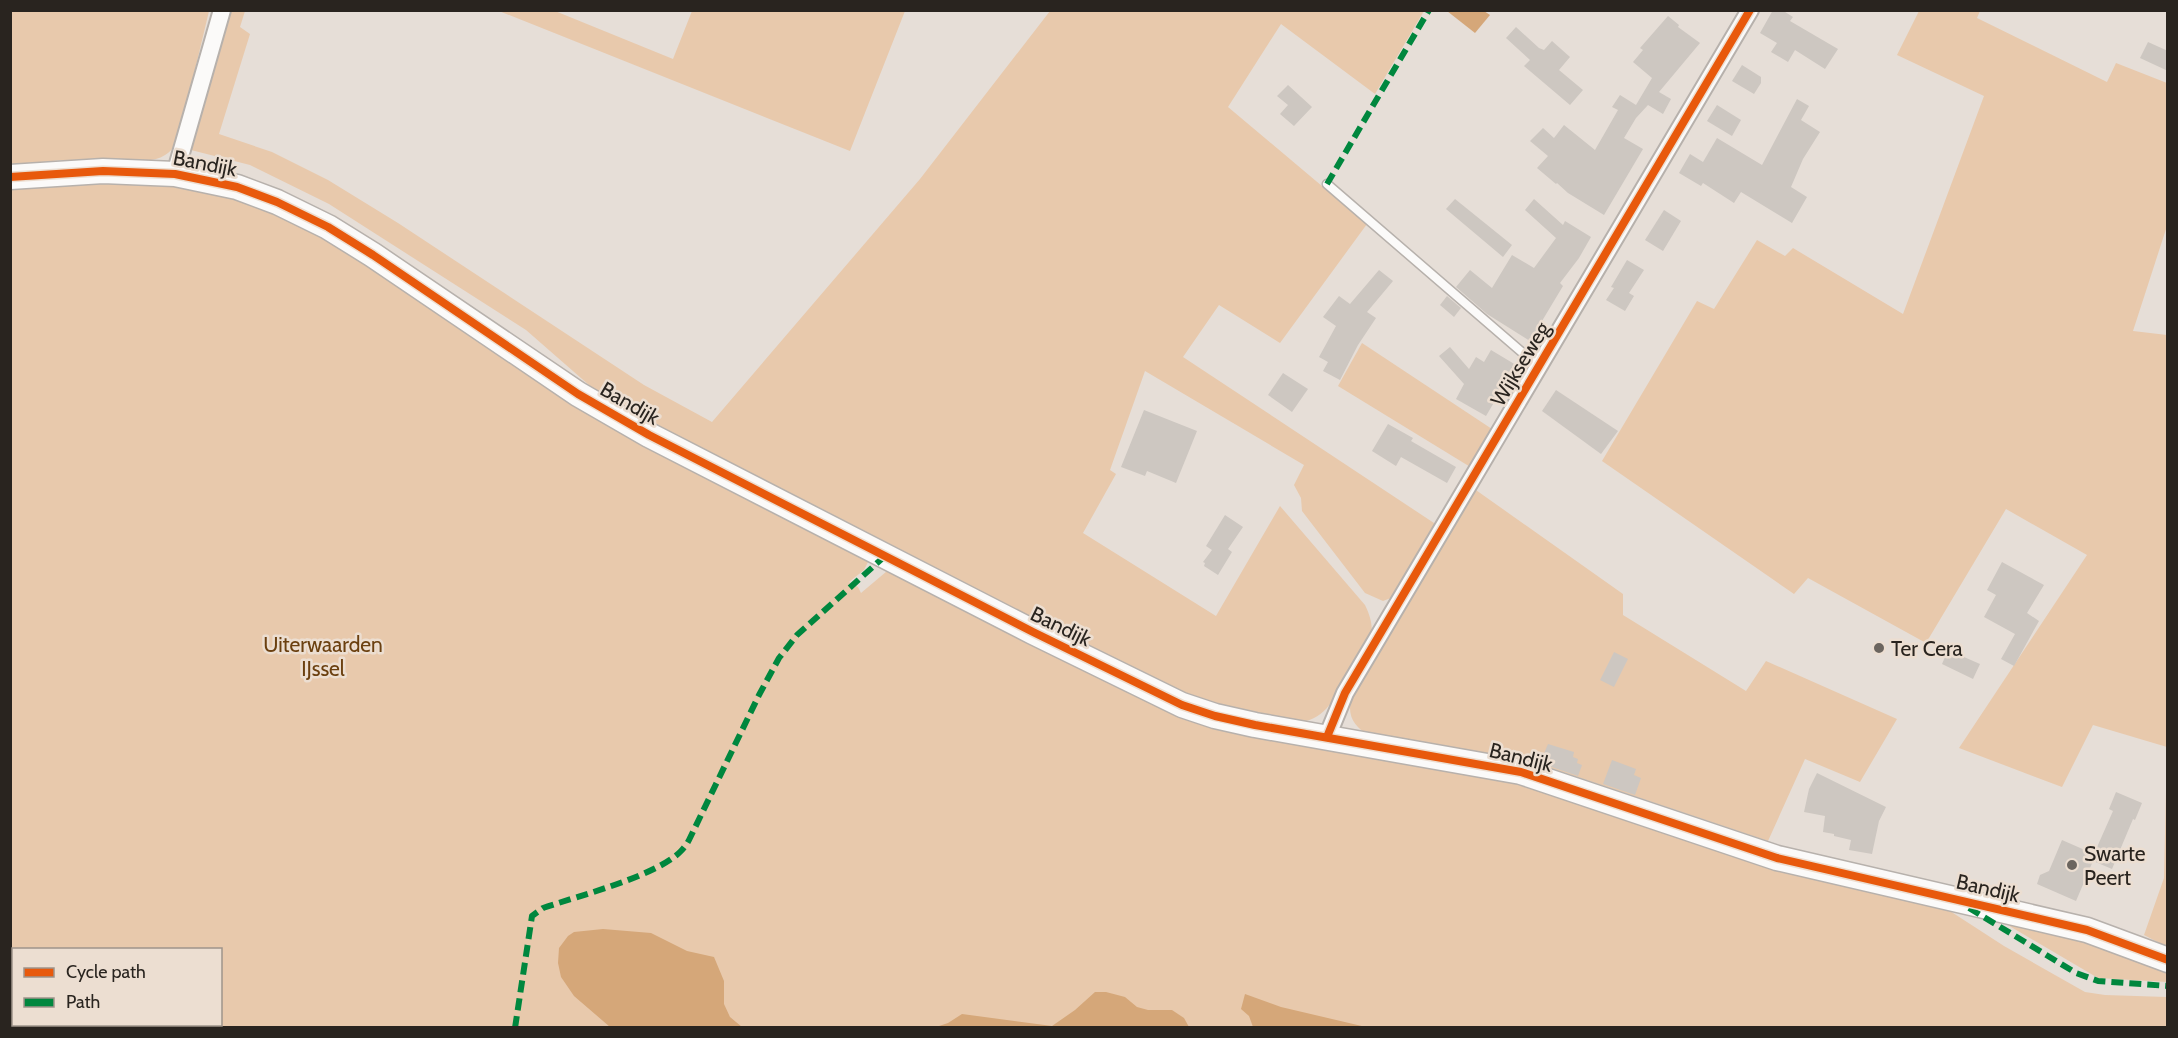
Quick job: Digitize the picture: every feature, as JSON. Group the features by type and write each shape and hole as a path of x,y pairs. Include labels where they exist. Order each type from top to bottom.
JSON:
{"street":[{"path":"175,174 222,10"},
{"name":"Wijkseweg","path":"1327,737 1346,693 1750,10"},
{"name":"Bandijk","path":"10,177 103,171 175,174 237,187 277,202 328,227 373,255 578,394 649,435 1182,705 1215,716 1521,772 1777,858 2087,930 2168,960"}],"lane":[{"path":"1327,184 1539,367"}],"green space":[{"path":"10,11 209,11 179,137 172,149 165,155 151,160 61,160 11,166"},
{"path":"227,11 245,11 240,27 250,34 219,134 272,152 328,180 398,223 644,385 712,422 920,179 1050,11 1424,11 1375,94 1281,24 1228,107 1367,224 1280,343 1219,305 1183,357 1437,525 1396,596 1383,601 1365,593 1302,511 1301,498 1294,485 1304,465 1145,371 1110,470 1116,474 1083,533 1216,616 1280,506 1365,605 1372,631 1368,644 1332,702 1314,718 1302,722 1244,714 1171,691 605,399 526,330 329,204 250,165 187,149"},
{"path":"499,11 555,11 673,59 692,11 905,11 850,151"},
{"path":"1919,11 1980,11 1977,18 2107,82 2116,63 2167,83 2167,226 2133,331 2167,335 2167,747 2093,725 2062,787 1959,748 2087,555 2006,509 1926,643 1808,578 1794,594 1602,461 1697,301 1714,309 1757,240 1785,256 1793,248 1903,314 1984,96 1897,55"},
{"name":"Uiterwaarden IJssel","path":"94,181 177,185 266,202 870,558 864,570 849,582 858,587 861,593 893,566 1126,684 1508,776 1933,900 2004,946 2085,992 2167,997 2167,1027 11,1027 10,186"},
{"path":"1362,343 1495,431 1472,468 1338,386"},
{"path":"1473,488 1623,594 1623,615 1746,691 1766,661 1897,719 1860,782 1805,759 1768,841 1545,766 1515,765 1370,736 1364,732 1351,715 1352,697"},
{"path":"2167,747 2167,947 2144,935 2164,878"},
{"path":"1984,911 2167,966 2167,982 2098,978"}],"shaded area":[{"path":"1447,11 1484,11 1490,15 1475,33"},
{"path":"603,929 651,933 687,951 714,957 724,981 724,1004 730,1017 742,1027 610,1027 574,996 561,977 558,963 559,948 568,936 574,932"},
{"path":"1095,992 1106,992 1125,997 1137,1007 1148,1010 1172,1010 1184,1018 1189,1027 936,1027 962,1014 1052,1026"},
{"path":"1245,994 1281,1007 1366,1027 1253,1027 1249,1016 1241,1009"}],"building":[{"path":"1773,10 1782,10 1793,17 1790,21 1838,49 1825,69 1795,50 1788,62 1771,52 1777,43 1760,33"},
{"path":"1668,16 1679,25 1678,27 1700,43 1659,92 1671,99 1663,114 1648,105 1636,118 1624,138 1643,149 1604,215 1568,193 1537,168 1548,156 1530,141 1543,128 1554,138 1564,125 1595,150 1618,110 1612,107 1620,95 1636,105 1652,78 1633,62 1643,50 1640,48"},
{"path":"1516,27 1539,48 1544,50 1552,41 1570,57 1559,70 1583,90 1570,105 1524,66 1530,60 1506,38"},
{"path":"2148,42 2168,51 2168,71 2140,58"},
{"path":"1742,65 1761,77 1761,83 1754,94 1732,81"},
{"path":"1288,85 1312,107 1294,126 1280,114 1288,105 1277,96"},
{"path":"1797,99 1809,106 1801,120 1820,132 1803,159 1791,187 1807,197 1792,223 1741,192 1734,203 1703,183 1701,186 1679,173 1690,154 1703,162 1717,138 1762,165"},
{"path":"1717,105 1741,120 1732,136 1707,121"},
{"path":"1455,199 1512,245 1503,257 1446,209"},
{"path":"1534,199 1563,225 1565,221 1591,237 1560,283 1563,286 1530,341 1487,314 1456,287 1470,270 1492,288 1512,255 1534,268 1556,238 1525,210"},
{"path":"1664,210 1681,221 1663,251 1645,240"},
{"path":"1627,260 1644,270 1629,293 1634,296 1625,311 1606,300"},
{"path":"1379,270 1393,281 1367,312 1376,318 1358,345 1340,380 1323,371 1328,362 1319,357 1336,326 1323,317 1339,296 1350,304"},
{"path":"1447,296 1461,308 1454,317 1440,305"},
{"path":"1450,347 1469,369 1476,357 1484,362 1491,350 1516,365 1486,416 1456,399 1464,384 1439,356"},
{"path":"1283,373 1308,389 1292,412 1268,395"},
{"path":"1556,390 1618,431 1601,454 1542,411"},
{"path":"1144,410 1197,431 1176,483 1147,471 1145,476 1121,467"},
{"path":"1388,424 1413,438 1411,441 1456,467 1447,483 1401,457 1396,466 1372,451"},
{"path":"1225,515 1243,527 1228,549 1232,552 1218,575 1204,566 1203,562 1212,550 1206,546"},
{"path":"2002,562 2044,585 2027,613 2039,621 2014,666 2001,659 2015,634 1984,617 1996,595 1987,590"},
{"path":"1948,650 1980,664 1973,679 1942,664"},
{"path":"1614,652 1628,659 1614,687 1600,680"},
{"path":"1548,744 1574,752 1573,757 1578,759 1577,763 1582,765 1578,776 1540,763"},
{"path":"1612,760 1636,769 1634,775 1641,778 1635,795 1603,784"},
{"path":"1817,773 1886,807 1879,821 1872,854 1849,850 1851,840 1823,832 1825,816 1804,812 1809,789"},
{"name":"Swarte Peert","path":"2116,792 2142,803 2112,869 2093,861 2076,901 2037,884 2040,875 2049,871 2062,840 2094,854 2113,811 2109,809"}],"marked path":[{"path":"1327,184 1429,10"},
{"path":"515,1028 532,916 543,908 636,877 670,860 681,851 689,840 779,658 797,635 885,556"},
{"path":"1969,908 2076,973 2098,981 2168,986"}],"cycle path":[{"path":"1327,737 1345,693 1750,10"},
{"path":"10,177 103,171 175,174 237,187 277,202 328,227 373,255 578,394 649,435 1033,632 1182,705 1215,716 1255,725 1521,772 1777,858 2087,930 2168,960"}],"place":[{"name":"Ter Cera","path":"1879,648"},
{"name":"Swarte Peert","path":"2072,865"}]}
